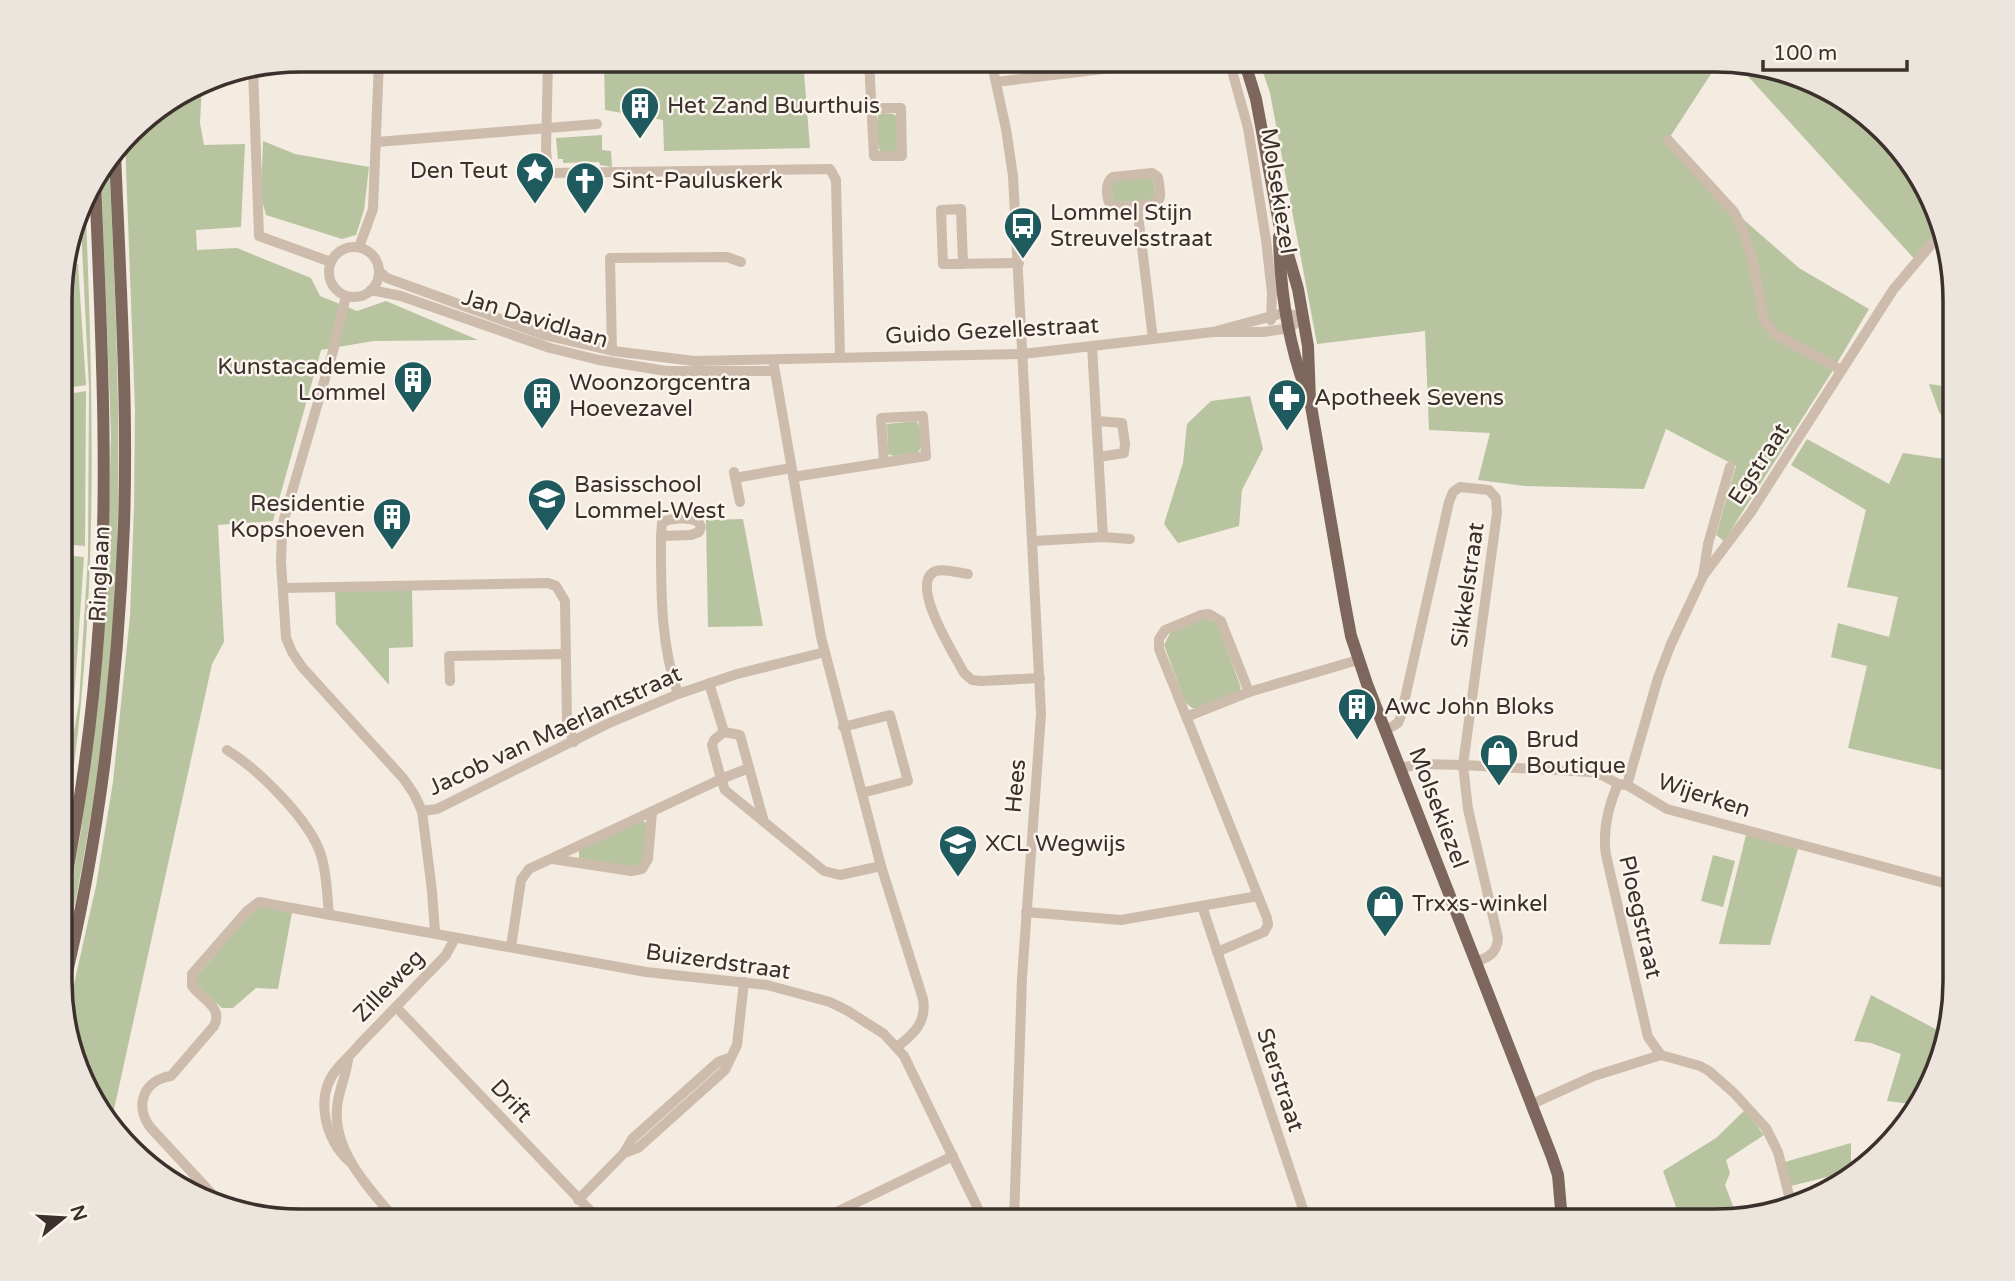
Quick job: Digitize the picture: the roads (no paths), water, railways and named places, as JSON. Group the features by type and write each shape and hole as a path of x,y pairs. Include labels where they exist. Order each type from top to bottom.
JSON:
{"main road":[{"name":"Molsekiezel","path":"1247,72 1259,114 1279,223 1297,284 1308,346 1310,400 1351,636 1385,731 1532,1104 1558,1175 1561,1209"},
{"name":"Ringlaan","path":"72,950 95,831 109,738 118,640 124,523 124,423 115,166"},
{"name":"Ringlaan","path":"72,849 86,755 99,623 104,459 96,198"},
{"name":"Molsekiezel","path":"1279,223 1280,266 1287,312 1297,362 1310,400"}],"street":[{"path":"359,247 373,208 379,72"},
{"path":"548,72 548,173 830,169 836,180 840,357"},
{"path":"870,72 874,156 902,156 901,108 872,108"},
{"name":"Hees","path":"994,72 1013,176 1041,715 1026,912 1014,1209"},
{"path":"996,82 1079,72"},
{"name":"Molsekiezel","path":"1232,72 1248,128 1259,194 1272,293 1272,331"},
{"path":"253,76 259,236 331,262"},
{"path":"377,142 597,124"},
{"path":"1668,140 1734,212 1742,225 1764,320 1769,327 1775,334 1841,370"},
{"path":"1156,174 1161,198 1156,204 1137,206 1112,207 1109,204 1106,183 1109,179 1156,174"},
{"path":"1137,206 1153,339"},
{"path":"963,264 961,209 942,210 943,264 963,264 1019,264"},
{"name":"Egstraat","path":"1622,785 1658,678 1703,576 1751,512 1893,290 1935,240"},
{"path":"352,246 359,247 373,256 379,271 378,278 371,290 360,296 346,296 331,282 329,268 339,251 352,246"},
{"name":"Jan Davidlaan","path":"611,351 610,258 727,257 741,262"},
{"name":"Jan Davidlaan","path":"379,271 387,278 569,354 623,365 773,366"},
{"name":"Jan Davidlaan","path":"371,290 392,293 498,325 694,367"},
{"path":"421,303 425,292"},
{"path":"346,296 333,351 284,519 281,562 286,638 292,652 414,794 422,811 435,933"},
{"path":"1287,312 1302,317 1290,328"},
{"name":"Guido Gezellestraat","path":"1213,332 1287,312"},
{"name":"Guido Gezellestraat","path":"773,366 840,357 1023,354 1213,332 1290,328"},
{"path":"1092,346 1103,537"},
{"path":"773,366 825,652 881,866 925,1009 915,1032 897,1047"},
{"path":"740,502 735,475 792,473 884,462 926,456 923,416 881,418 884,462"},
{"path":"1097,421 1122,424 1125,432 1124,453 1099,457"},
{"name":"Egstraat","path":"1703,576 1708,544 1730,467"},
{"name":"Sikkelstraat","path":"1385,731 1398,723 1401,716 1453,492 1460,487 1489,490 1496,498 1497,513 1463,765 1468,808 1498,938 1497,947 1492,954 1476,962"},
{"path":"661,536 663,622 667,652 678,694"},
{"path":"1034,541 1103,537 1130,539"},
{"path":"968,574 939,570 933,572 927,579 926,590 927,600 964,673 972,680 981,681 1040,678"},
{"path":"283,588 548,583 556,586 565,601 567,723 574,742"},
{"path":"1217,952 1264,932 1268,925 1267,918 1159,649 1159,639 1166,630 1201,615 1209,614 1222,621 1249,692"},
{"name":"Jacob van Maerlantstraat","path":"422,811 437,809 607,724 678,694 825,652"},
{"path":"450,681 449,656 566,654"},
{"path":"1186,717 1249,692 1358,660"},
{"path":"709,683 724,732"},
{"path":"844,727 890,715 908,781 862,793"},
{"path":"764,823 740,735 724,732 712,745 725,790 764,823 824,871 832,875 881,866"},
{"path":"227,750 249,763 306,826 315,840 325,873 329,915"},
{"name":"Wijerken","path":"1400,768 1420,764 1582,771 1604,776 1667,809 1943,883"},
{"path":"511,947 524,874 529,869 750,768"},
{"name":"Ploegstraat","path":"1622,785 1606,819 1605,855 1648,1037 1661,1055"},
{"path":"552,859 631,871 642,869 648,859 652,812"},
{"path":"1026,912 1121,920 1258,895"},
{"name":"Buizerdstraat","path":"207,1189 150,1127 143,1116 141,1103 161,1078 171,1076 218,1019 217,1012 192,986 192,974 254,904 267,903 646,972 767,985 830,1002 866,1021 897,1047 913,1071 978,1209"},
{"name":"Sterstraat","path":"1202,906 1303,1209"},
{"name":"Zilleweg","path":"386,1209 350,1162 338,1153 332,1142 325,1115 330,1084 336,1069 348,1060 359,1045 446,955 455,938"},
{"path":"579,1200 624,1153 632,1139 718,1062 729,1058 737,1045 744,982"},
{"name":"Drift","path":"396,1007 588,1209"},
{"path":"1532,1104 1594,1076 1661,1055 1709,1071 1749,1108 1773,1140 1789,1196"},
{"path":"847,1209 953,1156"}],"place":[{"name":"Het Zand Buurthuis","path":"640,140"},
{"name":"Den Teut","path":"535,205"},
{"name":"Sint-Pauluskerk","path":"585,215"},
{"name":"Lommel Stijn Streuvelsstraat","path":"1023,260"},
{"name":"Kunstacademie Lommel","path":"413,414"},
{"name":"Woonzorgcentra Hoevezavel","path":"542,430"},
{"name":"Apotheek Sevens","path":"1287,432"},
{"name":"Basisschool Lommel-West","path":"547,532"},
{"name":"Residentie Kopshoeven","path":"392,551"},
{"name":"Awc John Bloks","path":"1357,741"},
{"name":"Brud Boutique","path":"1499,787"},
{"name":"XCL Wegwijs","path":"958,878"},
{"name":"Trxxs-winkel","path":"1385,938"}]}
